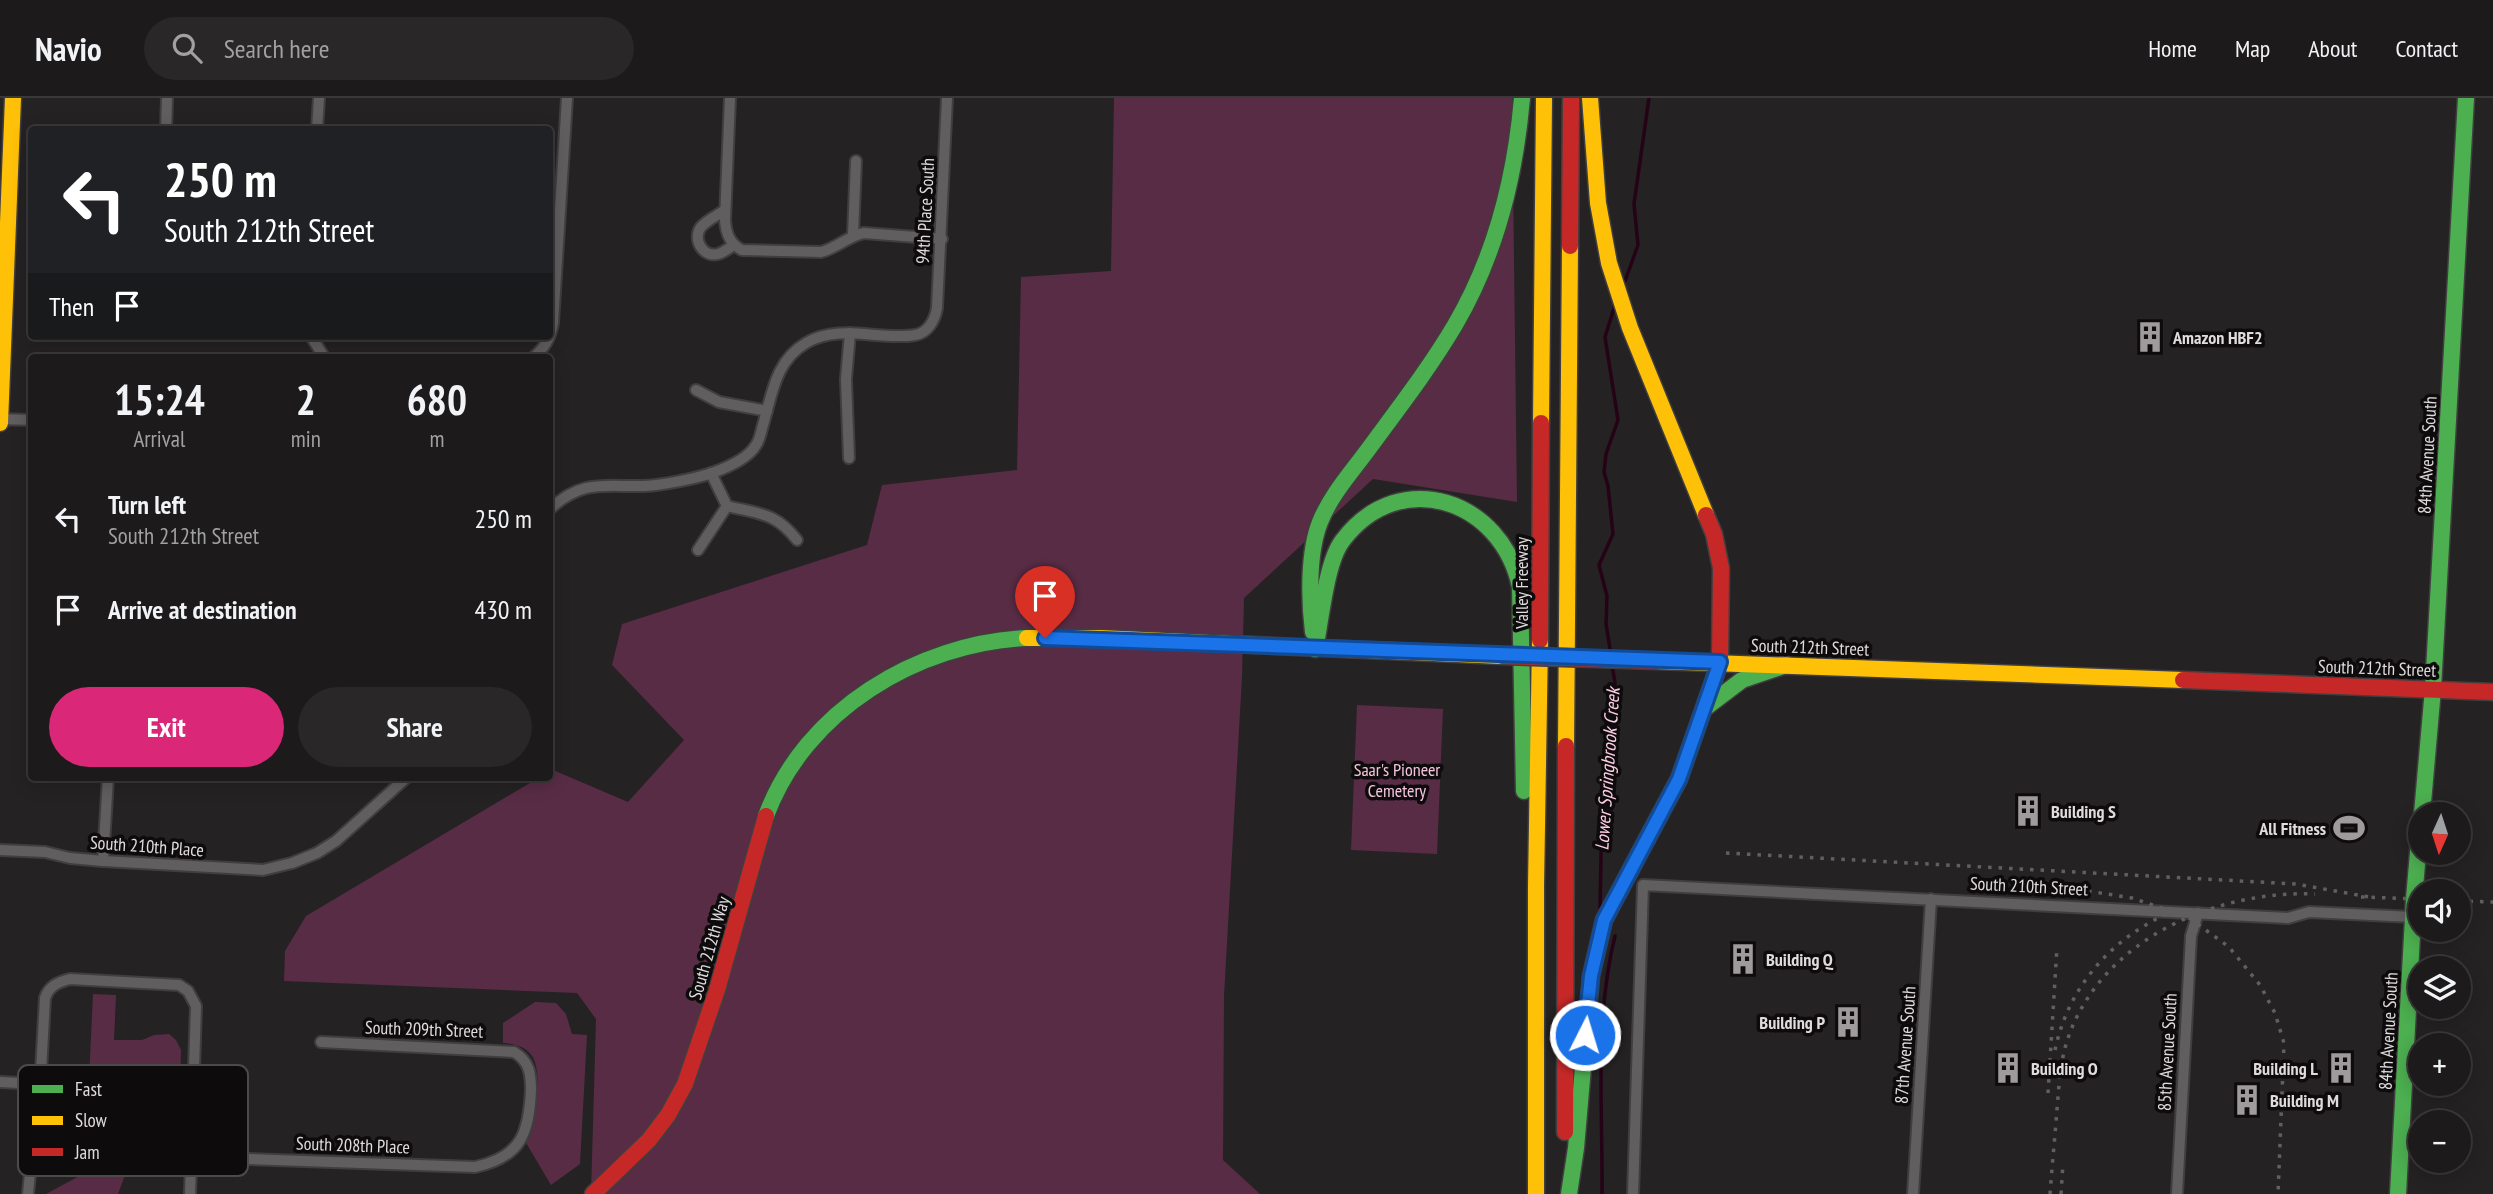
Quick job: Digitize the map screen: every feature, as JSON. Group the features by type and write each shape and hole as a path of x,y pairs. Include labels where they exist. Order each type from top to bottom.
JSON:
{"main road":[{"path":"0,421 13,98"},
{"path":"1315,649 1308,599 1319,524 1339,486 1384,427 1454,326 1478,281 1501,221 1514,174 1522,98"},
{"name":"Valley Freeway","path":"1536,1194 1536,886 1544,98"},
{"path":"1567,1194 1564,826 1571,98"},
{"path":"1567,1194 1576,1148 1591,976 1604,920 1679,779 1720,662 1721,568 1717,544 1698,490 1630,328 1609,263 1598,203 1590,98"},
{"name":"84th Avenue South","path":"2423,802 2433,689 2466,98"},
{"path":"1315,649 1327,579 1335,553 1350,530 1368,515 1397,502 1431,499 1466,509 1491,527 1511,558 1520,587 1525,723 1524,794 1536,886"},
{"name":"South 212th Street","path":"848,706 892,674 939,653 993,641 1073,639 2493,692"},
{"path":"1701,712 1750,674 1786,665"},
{"name":"South 212th Way","path":"593,1194 624,1167 676,1102 697,1055 712,1008 757,845 772,801 803,754 848,706"},
{"name":"84th Avenue South","path":"2398,1194 2412,942"}],"street":[{"path":"166,126 167,98"},
{"path":"317,126 319,98"},
{"path":"553,285 567,98"},
{"path":"730,98 725,215 726,232 734,246 743,250 821,252 853,235 864,233 942,239"},
{"name":"94th Place South","path":"850,333 917,335 931,325 937,309 942,239 947,98"},
{"path":"853,235 856,161"},
{"path":"725,215 703,224 698,234 698,242 701,248 713,254 719,254 734,246"},
{"path":"553,507 576,490 590,486 647,485 710,473 747,456 756,445 778,373 793,352 806,342 822,336 850,333 846,379 849,458"},
{"path":"537,354 549,340"},
{"path":"696,390 719,401 767,411"},
{"path":"0,421 28,420"},
{"path":"710,473 727,506 777,518 797,540"},
{"path":"698,550 727,506"},
{"path":"103,861 107,781"},
{"name":"South 210th Place","path":"0,850 46,852 70,858 103,861 263,870 292,863 317,853 336,841 403,781"},
{"name":"South 210th Street","path":"1633,1194 1643,885 2288,918 2309,912 2408,917"},
{"name":"87th Avenue South","path":"1913,1194 1931,899"},
{"name":"85th Avenue South","path":"2177,1194 2191,936 2198,913"},
{"path":"41,1065 44,1005 48,990 70,979 179,985 188,990 196,1006 194,1065"},
{"name":"South 209th Street","path":"321,1042 507,1050 523,1058 531,1078 529,1119 520,1140 509,1152"},
{"path":"0,1082 18,1083"},
{"name":"South 208th Place","path":"248,1159 475,1167 499,1159 509,1152"},
{"path":"29,1194 30,1176"},
{"path":"190,1176 190,1194"}],"green space":[{"path":"1114,98 1512,98 1517,502 1373,479 1244,598 1224,996 1223,1160 1260,1194 591,1194 596,1019 577,993 284,981 285,951 306,916 533,781 553,781 553,770 628,802 684,740 612,665 622,624 867,545 882,485 1017,470 1021,277 1111,271"},
{"name":"Saar's Pioneer Cemetery","path":"1357,705 1443,709 1437,854 1351,850"},
{"path":"93,994 116,995 114,1040 142,1040 154,1035 169,1034 181,1050 181,1065 90,1065"},
{"path":"535,1002 556,1003 566,1014 572,1034 587,1035 580,1164 551,1185 525,1141 533,1124 537,1099 535,1064 526,1050 503,1043 503,1023"},
{"path":"79,1176 125,1176 118,1194 46,1194"}],"waterway":[{"name":"Lower Springbrook Creek","path":"1625,281 1638,245 1634,204 1649,98"},
{"name":"Lower Springbrook Creek","path":"1611,655 1606,624 1607,596 1599,565 1613,534 1604,472 1606,454 1618,420 1605,337 1615,305"},
{"name":"Lower Springbrook Creek","path":"1600,908 1602,808 1615,682 1612,666"},
{"name":"Lower Springbrook Creek","path":"1602,1194 1602,1032 1608,968 1615,936"}],"railway":[{"path":"1726,853 2296,884 2369,897"},
{"path":"2057,886 2132,898 2188,917 2229,947 2260,985 2275,1013 2284,1043 2278,1194"},
{"path":"2050,1194 2059,1083 2067,1041 2083,1006 2106,975 2134,949 2166,928 2201,912 2239,901 2277,895 2315,894"},
{"path":"2361,897 2408,899"},
{"path":"2471,901 2493,902"},
{"path":"2055,1050 2071,1004 2098,964 2134,932 2178,909"},
{"path":"2048,1093 2057,947"},
{"path":"2061,1194 2063,1163"}],"traffic: fast":[{"path":"1313,632 1310,576 1313,547 1320,522 1341,485 1401,405 1455,325 1482,271 1509,187 1522,98"},
{"path":"2423,802 2433,689 2466,98"},
{"path":"1315,649 1332,562 1343,540 1366,517 1392,503 1419,499 1446,503 1471,514 1493,532 1510,557 1520,587 1524,791"},
{"path":"766,816 784,778 808,744 837,714 870,689 907,669 946,653 986,643 1027,638"},
{"path":"1705,708 1742,680 1786,665"},
{"path":"1569,1194 1576,1148 1591,976 1604,920 1647,839"},
{"path":"2398,1194 2417,865"}],"traffic: slow":[{"path":"0,423 13,98"},
{"path":"1541,423 1544,98"},
{"path":"1590,98 1598,203 1609,263 1630,328 1706,515"},
{"path":"1566,746 1570,246"},
{"path":"1027,638 1099,638 1502,656"},
{"path":"1536,1194 1536,886 1540,640"},
{"path":"1657,661 2183,680"}],"traffic: jam":[{"path":"1570,246 1571,98"},
{"path":"1540,640 1541,423"},
{"path":"1647,839 1679,779 1720,662 1721,568 1714,534 1706,515"},
{"path":"1502,656 1657,661"},
{"path":"2183,680 2493,692"},
{"path":"1565,1132 1566,746"},
{"path":"593,1194 649,1140 668,1115 685,1084 717,990 766,816"}],"place":[{"name":"Amazon HBF2","path":"2150,337"},
{"name":"Building S","path":"2028,811"},
{"name":"All Fitness","path":"2349,828"},
{"name":"Building Q","path":"1743,959"},
{"name":"Building P","path":"1848,1022"},
{"name":"Building O","path":"2008,1068"},
{"name":"Building L","path":"2341,1068"},
{"name":"Building M","path":"2247,1100"}],"route":[{"path":"1045,638 1720,662 1679,779 1604,920 1594,956 1585,1035"}]}
